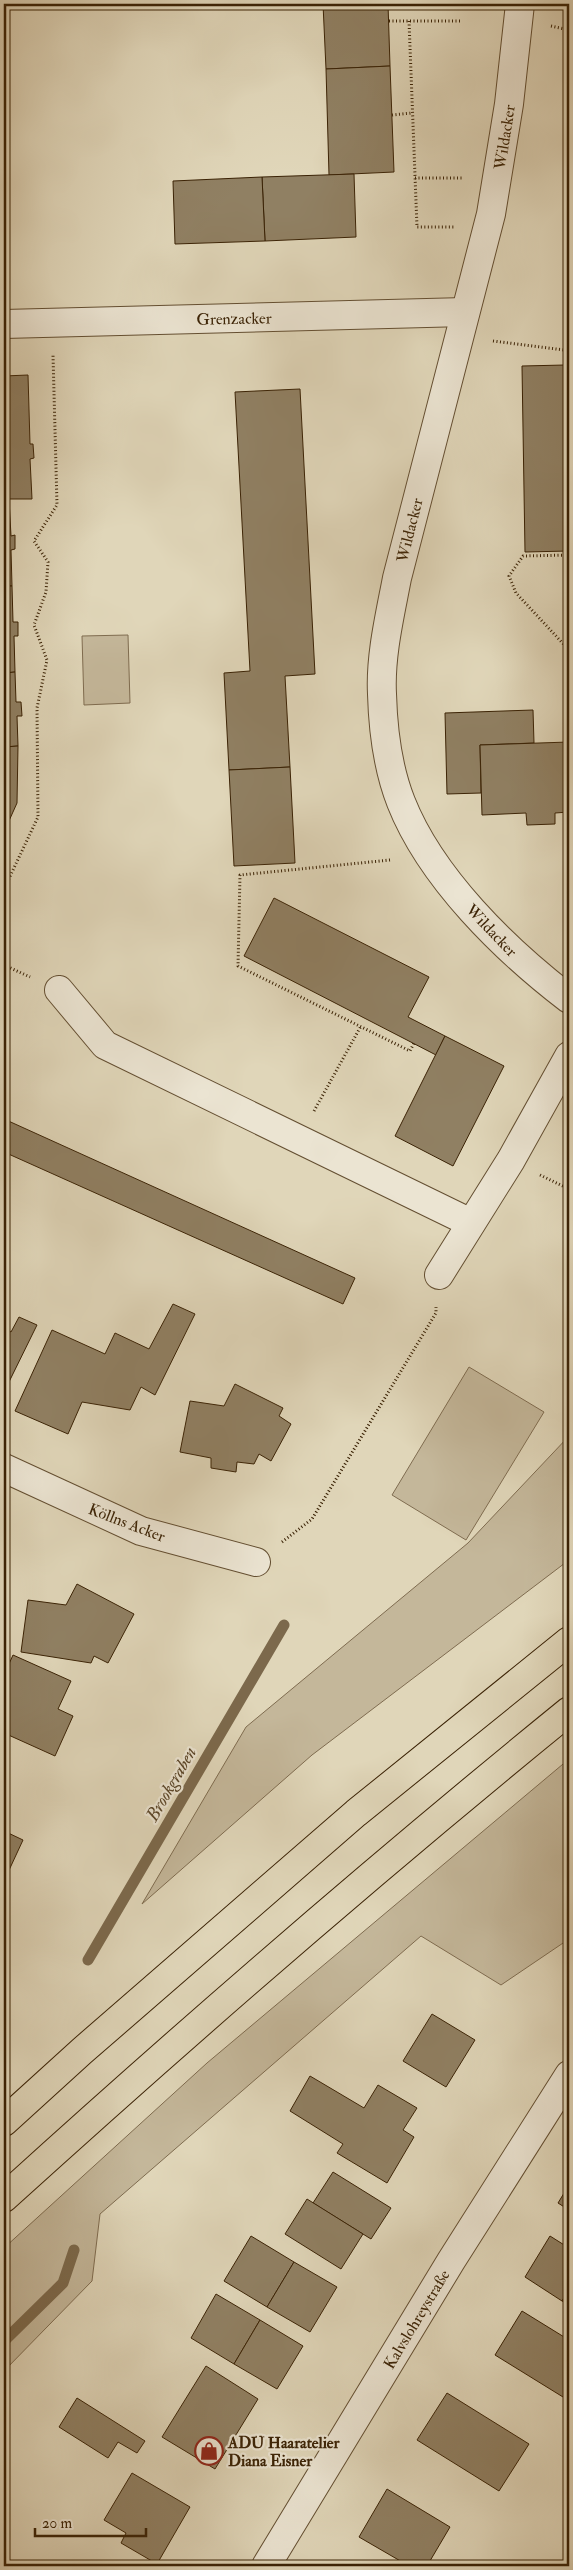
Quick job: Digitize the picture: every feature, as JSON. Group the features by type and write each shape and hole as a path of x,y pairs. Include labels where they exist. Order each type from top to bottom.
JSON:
{"highway":[{"path":"4,2122 82,2051 356,1813 569,1640"},
{"path":"4,2198 116,2096 369,1875 569,1711"}],"street":[{"name":"Wildacker","path":"520,4 509,104 491,214 397,578 386,636 382,692 387,748 400,802 424,850 459,896 525,964 569,999"},
{"name":"Grenzacker","path":"4,324 465,312"},
{"path":"59,990 104,1046 471,1223"},
{"path":"439,1275 511,1160 569,1056"},
{"name":"Köllns Acker","path":"4,1468 141,1531 256,1562"},
{"name":"Kalvslohreystraße","path":"266,2566 451,2261 569,2074"}],"path":[{"path":"389,21 461,21"},
{"path":"409,21 417,227 460,227"},
{"path":"550,26 569,30"},
{"path":"392,114 412,113"},
{"path":"415,178 468,178"},
{"path":"494,341 564,350"},
{"path":"4,889 38,817 37,708 47,660 34,625 46,592 48,562 34,541 57,505 52,345"},
{"path":"569,555 523,556 509,576 516,593 569,650"},
{"path":"390,860 240,875 238,966 410,1051 414,1043"},
{"path":"298,1140 361,1026"},
{"path":"256,1562 312,1519 436,1312 439,1275"}],"shaded area":[{"path":"128,635 130,703 84,705 82,636"},
{"path":"469,1367 544,1412 466,1540 392,1495"},
{"path":"569,1436 569,1560 312,1755 142,1904 246,1727 468,1543"},
{"path":"569,1759 569,1939 501,1985 421,1936 100,2214 92,2281 4,2371 4,2248 207,2063"}],"building":[{"path":"323,4 388,4 390,66 326,69"},
{"path":"390,66 394,172 329,175 326,69"},
{"path":"354,174 356,237 265,241 262,177"},
{"path":"262,177 265,241 175,244 173,181"},
{"path":"567,273 569,273 569,320"},
{"path":"564,339 569,339 569,365 565,365"},
{"path":"569,365 569,551 525,552 522,366"},
{"path":"28,375 30,444 33,444 34,458 30,459 32,499 4,499 4,376"},
{"path":"300,389 315,674 285,676 290,767 229,770 224,673 250,671 235,392"},
{"path":"4,499 9,499 11,536 15,535 15,549 11,550 12,586 4,586"},
{"path":"4,586 12,586 13,622 18,622 18,636 14,636 15,672 4,673"},
{"path":"15,672 16,702 21,702 22,716 17,716 18,746 4,747 4,673"},
{"path":"533,710 534,743 480,745 481,793 447,794 445,713"},
{"path":"569,742 569,812 555,813 555,824 527,825 526,813 482,815 480,745"},
{"path":"18,746 17,803 4,832 4,747"},
{"path":"290,767 295,863 234,866 229,770"},
{"path":"274,898 429,977 408,1017 445,1036 436,1055 244,956"},
{"path":"445,1036 504,1066 453,1166 395,1136"},
{"path":"4,1119 355,1278 343,1304 4,1152"},
{"path":"173,1304 195,1314 155,1395 141,1387 130,1410 82,1402 68,1434 15,1411 52,1330 105,1354 115,1333 149,1349"},
{"path":"19,1317 37,1325 6,1388 4,1387 4,1328 11,1332"},
{"path":"235,1384 283,1408 279,1416 291,1424 271,1461 259,1454 254,1464 237,1462 236,1472 211,1468 211,1458 180,1452 190,1401 224,1406"},
{"path":"77,1584 134,1614 108,1663 94,1656 91,1663 21,1652 28,1600 66,1605"},
{"path":"13,1655 71,1681 58,1709 73,1716 55,1756 4,1733 4,1675"},
{"path":"4,1831 23,1840 4,1881"},
{"path":"432,2014 475,2040 446,2087 403,2061"},
{"path":"310,2076 364,2108 378,2085 417,2108 403,2130 414,2137 387,2183 337,2153 343,2144 290,2111"},
{"path":"333,2172 391,2208 371,2239 313,2203"},
{"path":"569,2185 569,2210 558,2203"},
{"path":"307,2199 363,2234 341,2269 285,2234"},
{"path":"251,2236 294,2262 267,2307 224,2281"},
{"path":"550,2236 569,2248 569,2289 562,2301 525,2277"},
{"path":"294,2262 337,2287 310,2332 267,2307"},
{"path":"569,2289 569,2305 562,2301"},
{"path":"216,2294 260,2320 234,2364 191,2338"},
{"path":"522,2311 569,2340 569,2387 563,2397 495,2355"},
{"path":"260,2320 303,2346 277,2389 234,2364"},
{"path":"206,2366 258,2399 215,2469 162,2437"},
{"path":"447,2393 529,2444 499,2491 417,2440"},
{"path":"77,2398 145,2441 137,2453 118,2442 108,2458 59,2427"},
{"path":"132,2473 190,2507 157,2564 121,2543 126,2533 104,2520"},
{"path":"387,2489 450,2527 427,2566 409,2566 359,2537"}],"waterway":[{"name":"Brookgraben","path":"88,1960 284,1625"},
{"name":"Brookgraben","path":"4,2341 63,2283 74,2250"}],"place":[{"name":"ADU Haaratelier Diana Eisner","path":"209,2451"}]}
